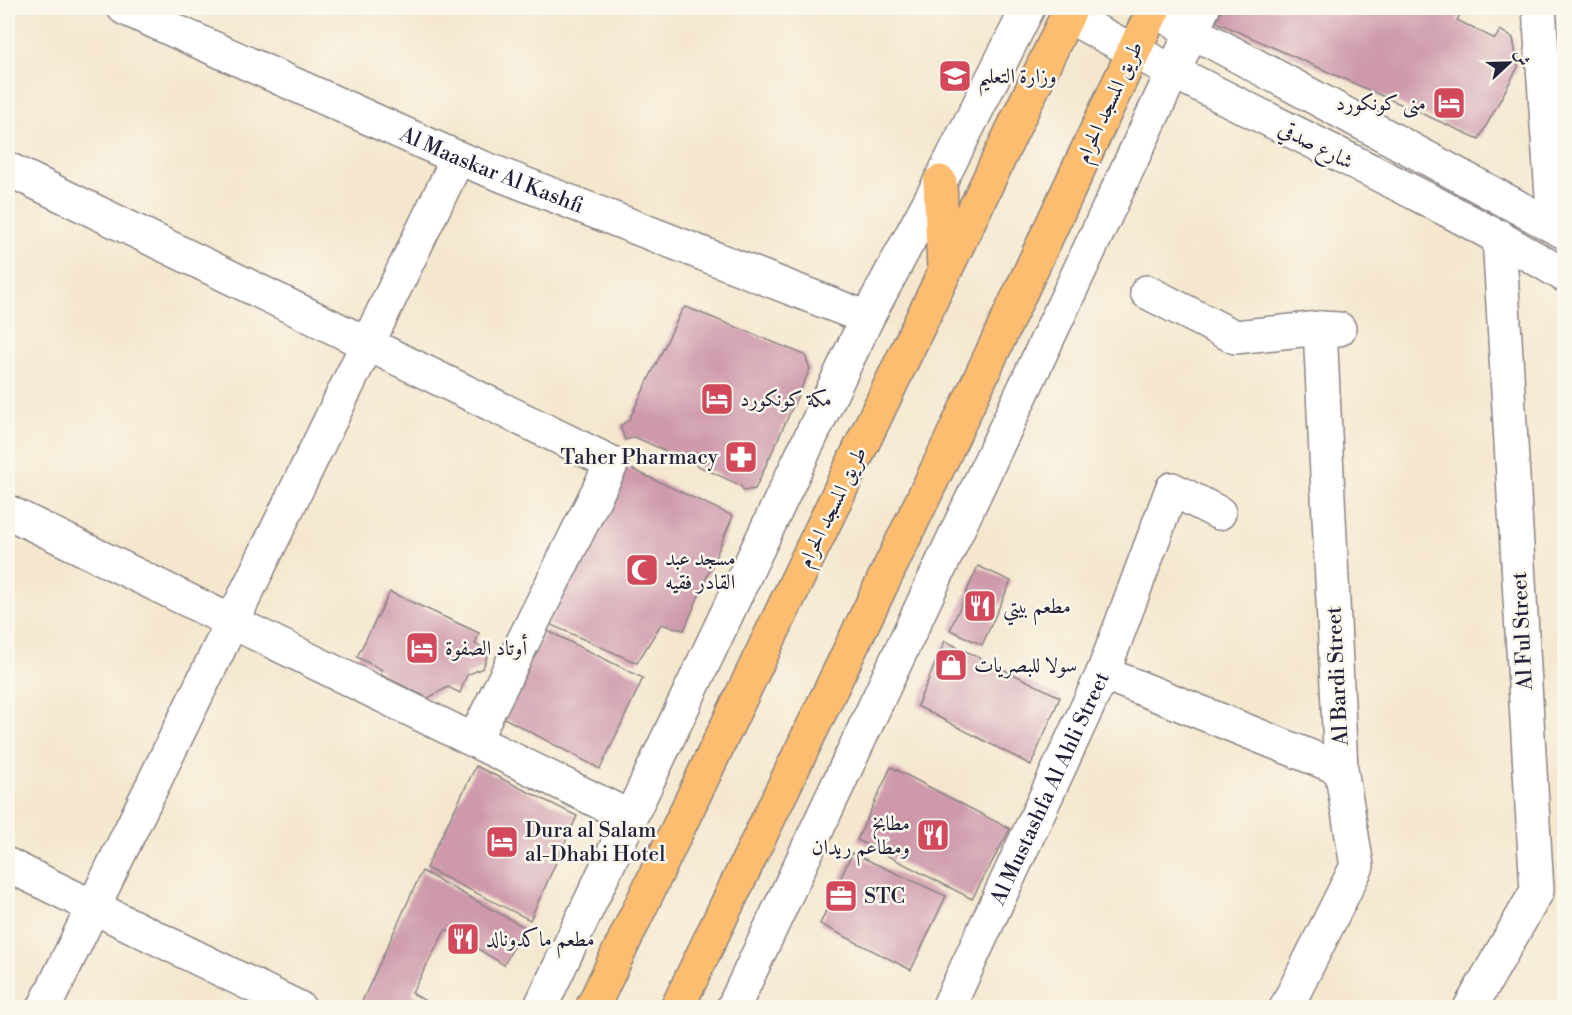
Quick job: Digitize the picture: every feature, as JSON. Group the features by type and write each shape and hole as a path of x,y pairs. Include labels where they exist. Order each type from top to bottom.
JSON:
{"main road":[{"name":"طريق المسجد الحرام","path":"677,1008 945,453 1152,8"},
{"name":"طريق المسجد الحرام","path":"592,1008 1070,12"},
{"path":"940,182 944,273"}],"street":[{"name":"Al Maaskar Al Kashfi","path":"124,8 458,158 867,318"},
{"path":"540,1008 867,318 940,182 1028,8"},
{"name":"شارع صدقي","path":"1152,8 1197,19 1559,229"},
{"path":"1539,8 1559,229"},
{"name":"شارع صدقي","path":"1070,12 1133,52 1499,236 1564,275"},
{"path":"733,1008 1197,19"},
{"path":"44,1008 458,158"},
{"path":"8,169 612,463 474,740"},
{"name":"Al Ful Street","path":"1470,1008 1537,891 1499,236"},
{"name":"Al Bardi Street","path":"1147,292 1235,337 1329,328 1341,769 1357,866 1286,1008"},
{"path":"945,453 985,472"},
{"path":"1103,673 1172,489 1219,513"},
{"path":"8,512 630,817"},
{"name":"Al Mustashfa Al Ahli Street","path":"948,1008 1103,673 1341,769"},
{"path":"8,865 299,1008"}],"building":[{"name":"منى كونكورد","path":"1223,8 1464,8 1457,20 1495,39 1500,30 1513,38 1518,67 1479,139 1216,22"},
{"name":"مكة كونكورد","path":"686,307 805,355 810,369 755,489 744,491 740,485 635,437 625,440 620,426 629,420 682,310"},
{"name":"مسجد عبد القادر فقيه","path":"625,466 733,516 684,630 661,624 637,663 549,624"},
{"name":"مطعم بيتي","path":"978,566 1011,581 982,645 950,630"},
{"name":"أوتاد الصفوة","path":"390,592 479,633 475,644 489,651 483,668 467,675 460,693 448,687 428,698 381,675 382,670 357,657"},
{"path":"546,630 643,678 600,769 502,717"},
{"path":"945,641 1060,697 1031,765 917,706"},
{"name":"Dura al Salam al-Dhabi Hotel","path":"476,766 577,816 530,920 426,868"},
{"name":"مطابخ ومطاعم ريدان","path":"891,767 1010,829 972,899 857,840"},
{"path":"852,853 946,896 911,970 820,924"},
{"path":"422,871 524,927 504,965 446,929 412,993 437,1008 359,1008"}],"place":[{"name":"وزارة التعليم","path":"955,76"},
{"name":"منى كونكورد","path":"1449,103"},
{"name":"مكة كونكورد","path":"717,399"},
{"name":"Taher Pharmacy","path":"741,457"},
{"name":"مسجد عبد القادر فقيه","path":"642,570"},
{"name":"مطعم بيتي","path":"980,606"},
{"name":"أوتاد الصفوة","path":"422,648"},
{"name":"سولا للبصريات","path":"951,665"},
{"name":"مطابخ ومطاعم ريدان","path":"933,835"},
{"name":"Dura al Salam al-Dhabi Hotel","path":"502,842"},
{"name":"STC","path":"841,896"},
{"name":"مطعم ماكدونالد","path":"463,939"}]}
